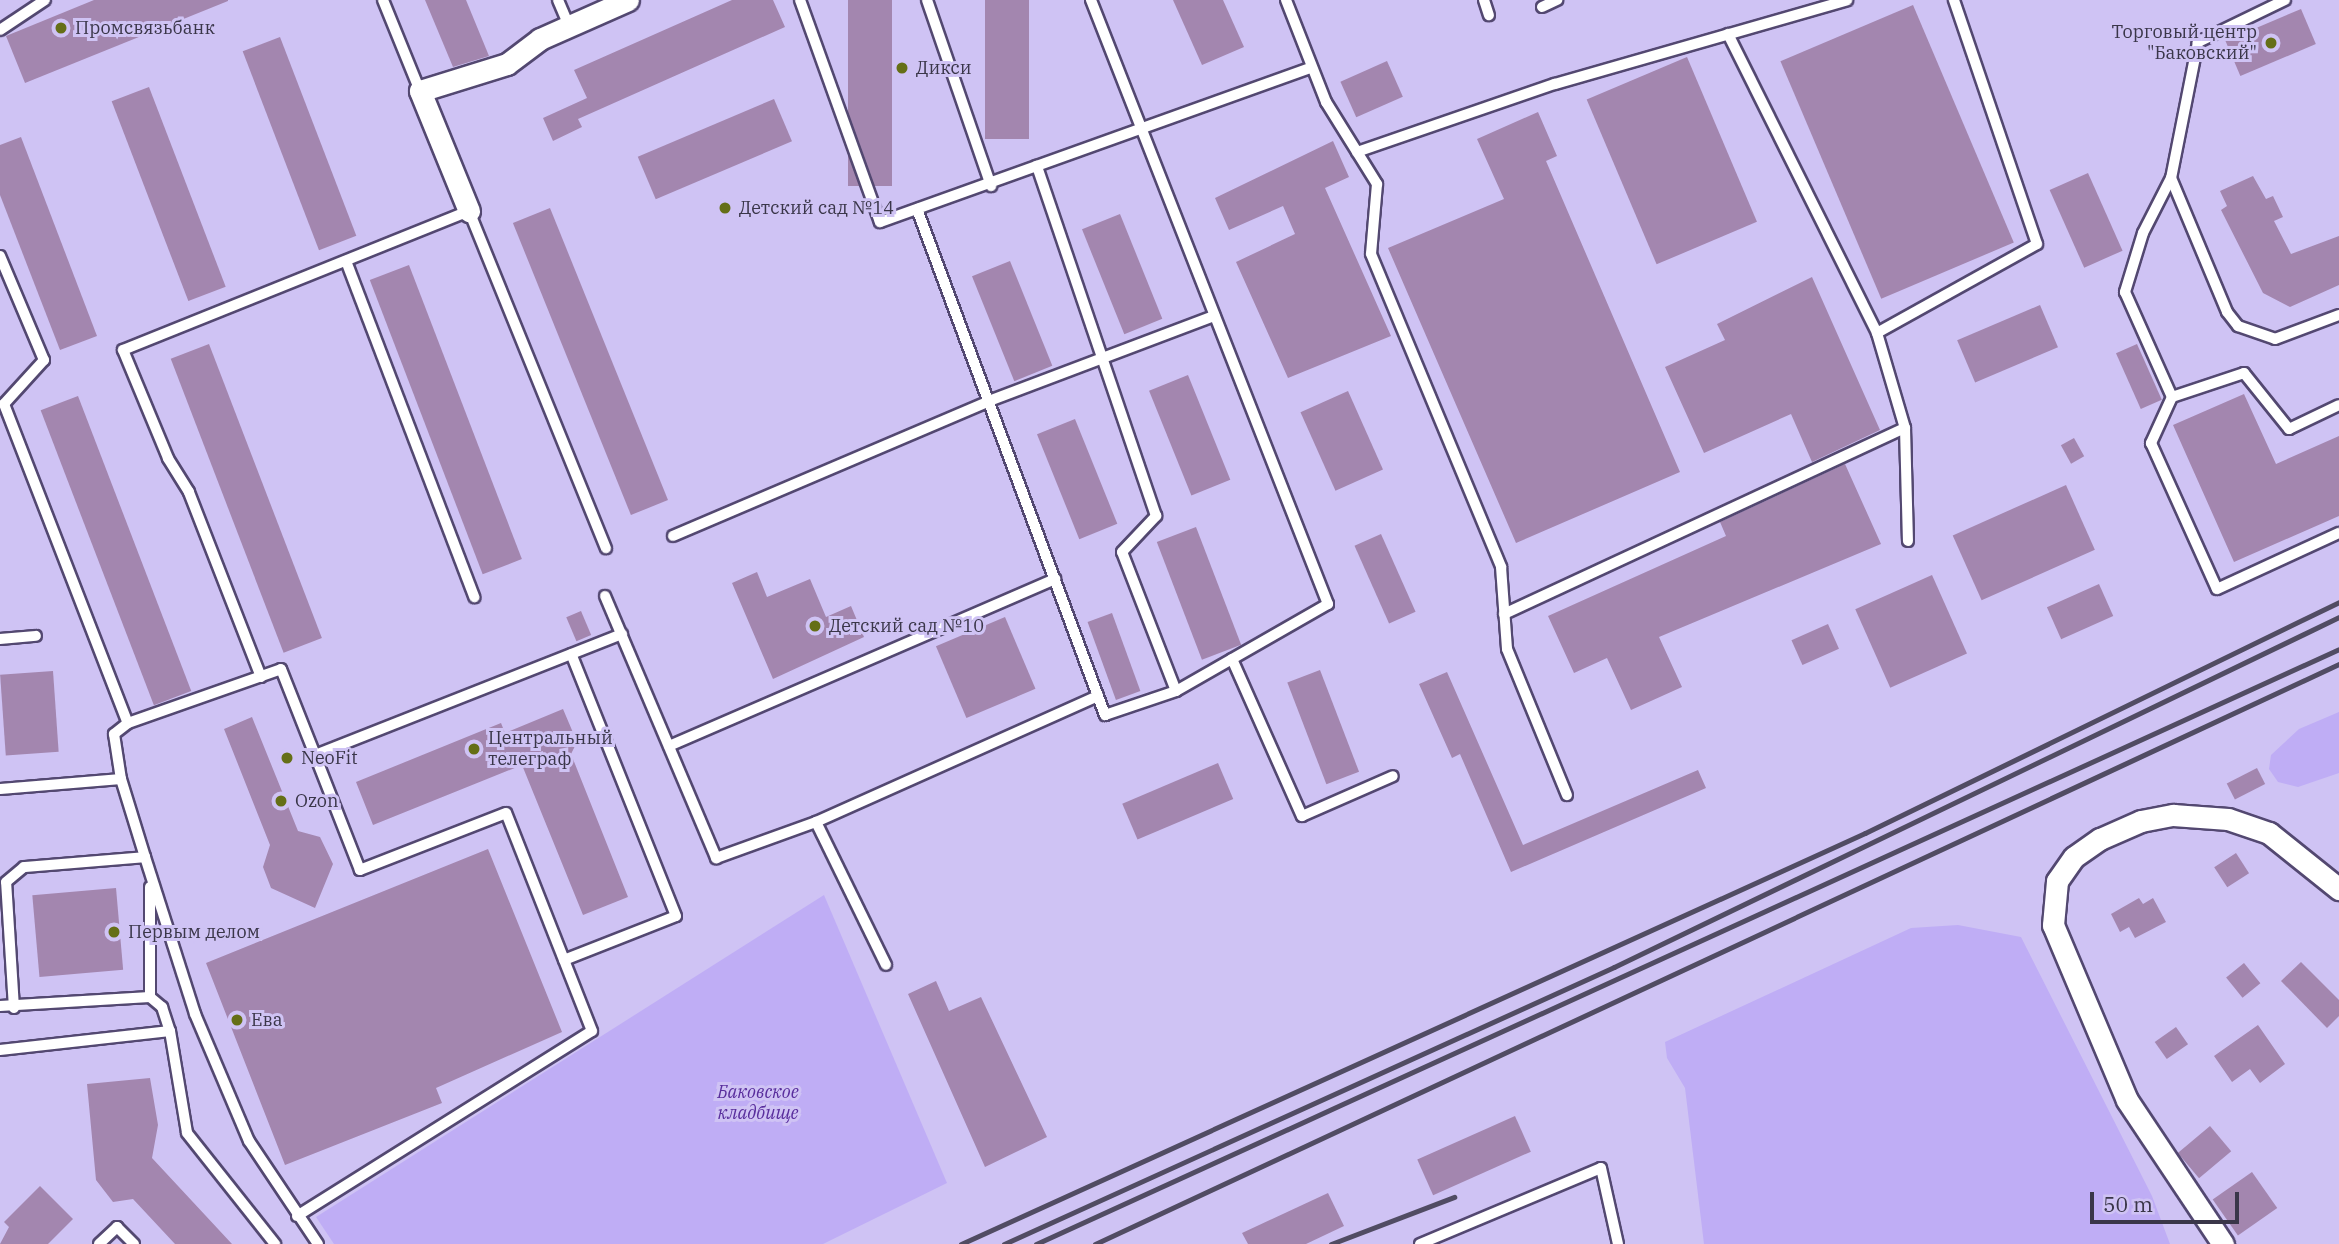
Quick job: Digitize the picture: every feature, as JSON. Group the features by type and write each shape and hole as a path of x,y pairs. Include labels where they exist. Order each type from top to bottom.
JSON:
{"street":[{"path":"469,211 420,91 507,64 540,39 628,0"},
{"path":"2223,1244 2127,1100 2053,925 2057,881 2074,857 2100,839 2141,821 2173,816 2228,819 2269,833 2339,889"}],"lane":[{"path":"0,30 45,0"},
{"path":"383,0 420,91"},
{"path":"558,0 569,26"},
{"path":"800,0 880,222 991,186 1037,166 1310,68"},
{"path":"927,0 991,186"},
{"path":"917,209 1105,715 1176,691 1328,604 1091,0"},
{"path":"1286,0 1310,68 1377,184 1371,254 1501,567 1507,649 1567,795"},
{"path":"1483,0 1489,15"},
{"path":"1542,7 1557,0"},
{"path":"1357,152 1555,84 1847,0"},
{"path":"1877,332 2037,244 1954,0"},
{"path":"2172,397 2125,292 2143,233 2171,178 2198,41 2285,0"},
{"path":"1728,34 1877,332 1905,428 1908,541"},
{"path":"1037,166 1156,516 1122,552 1176,691"},
{"path":"2171,178 2227,312 2238,326 2275,339 2339,315"},
{"path":"261,677 189,492 168,458 123,349 469,211 606,548"},
{"path":"0,256 44,360 4,404 128,723"},
{"path":"345,261 474,597"},
{"path":"673,536 989,401 1214,316"},
{"path":"2339,405 2289,429 2244,373 2172,397 2151,443 2217,589 2339,533"},
{"path":"1504,614 1905,428"},
{"path":"669,746 1055,579"},
{"path":"605,596 716,858 816,822 1098,696"},
{"path":"315,755 622,634"},
{"path":"0,639 36,636"},
{"path":"564,960 676,916 571,654"},
{"path":"1232,659 1302,817 1393,776"},
{"path":"297,1216 592,1031 506,813 360,870 281,669 128,723 114,734 121,779 195,1014 249,1141 297,1216 317,1244"},
{"path":"0,789 121,779"},
{"path":"816,822 886,965"},
{"path":"14,1008 6,882 24,867 145,857"},
{"path":"150,876 150,997"},
{"path":"0,1006 14,1008 150,997 162,1007 170,1031 187,1133 275,1244"},
{"path":"0,1051 170,1031"},
{"path":"1420,1244 1601,1168 1618,1244"},
{"path":"99,1244 117,1227 134,1244"}],"green space":[{"path":"2339,712 2339,773 2298,787 2278,782 2269,769 2271,755 2299,729"},
{"name":"Баковское кладбище","path":"824,895 947,1183 823,1244 334,1244 316,1217"},
{"path":"1958,925 2021,937 2152,1196 2170,1244 1704,1244 1685,1088 1667,1058 1665,1042 1911,928"}],"building":[{"path":"94,0 228,1 25,83 6,36"},
{"path":"425,0 466,0 489,56 453,67"},
{"path":"732,0 773,0 785,27 578,119 582,127 553,141 543,118 587,98 574,70"},
{"path":"848,0 892,0 892,186 848,186"},
{"path":"985,0 1029,0 1029,139 985,139"},
{"path":"1173,0 1223,0 1244,47 1202,65"},
{"path":"1913,5 2014,242 1881,299 1780,61"},
{"name":"Торговый центр \"Баковский\"","path":"2301,9 2316,44 2240,76 2226,41"},
{"path":"280,37 356,236 319,250 243,51"},
{"path":"1687,57 1757,222 1657,264 1587,100"},
{"path":"1387,61 1403,97 1356,117 1340,82"},
{"path":"149,87 226,287 188,301 112,101"},
{"path":"774,99 792,141 656,199 638,157"},
{"path":"1538,112 1557,156 1546,161 1680,472 1516,543 1388,248 1504,199 1477,139"},
{"path":"21,137 97,336 60,350 0,195 0,145"},
{"path":"1333,141 1349,177 1325,188 1391,336 1288,378 1236,262 1295,234 1283,206 1229,230 1215,198"},
{"path":"2088,173 2123,251 2084,268 2050,190"},
{"path":"2253,176 2266,199 2273,196 2283,217 2274,221 2291,254 2339,236 2339,285 2290,307 2263,293 2221,210 2227,206 2220,191"},
{"path":"550,208 668,500 631,515 513,223"},
{"path":"1120,214 1162,319 1124,334 1082,229"},
{"path":"1010,261 1052,366 1014,381 972,276"},
{"path":"409,265 522,559 483,574 370,280"},
{"path":"1812,277 1880,430 1812,462 1791,414 1704,453 1665,367 1725,340 1717,324"},
{"path":"2040,305 2058,347 1975,383 1957,340"},
{"path":"209,344 322,638 284,653 171,359"},
{"path":"2137,344 2162,400 2141,409 2116,353"},
{"path":"1188,375 1230,480 1191,496 1149,391"},
{"path":"1348,391 1383,470 1335,491 1300,412"},
{"path":"2244,394 2276,464 2339,436 2339,516 2234,562 2173,425"},
{"path":"78,396 191,691 154,705 41,410"},
{"path":"1075,419 1117,524 1079,539 1037,434"},
{"path":"2074,438 2084,456 2071,464 2061,445"},
{"path":"1845,464 1881,544 1659,637 1682,687 1631,710 1607,658 1574,673 1548,616 1726,536 1720,522"},
{"path":"2066,485 2095,550 1982,600 1953,535"},
{"path":"1196,527 1241,645 1202,660 1157,542"},
{"path":"1381,534 1416,612 1389,623 1355,546"},
{"name":"Детский сад №10","path":"757,572 767,597 810,579 826,617 851,606 864,637 773,679 732,583"},
{"path":"1932,575 1967,654 1890,688 1855,609"},
{"path":"2099,584 2113,616 2061,639 2047,607"},
{"path":"581,611 591,635 576,641 566,617"},
{"path":"1112,613 1140,691 1116,700 1088,622"},
{"path":"1005,617 1035,689 966,718 936,646"},
{"path":"1828,624 1839,649 1802,665 1791,640"},
{"path":"1320,670 1359,772 1326,784 1287,683"},
{"path":"53,671 59,752 6,755 0,675"},
{"path":"1447,672 1523,845 1698,770 1706,788 1511,872 1460,754 1452,758 1419,684"},
{"path":"563,709 577,742 571,754 628,897 583,915 522,765 373,825 356,782 501,723 505,733"},
{"path":"252,717 298,831 320,837 333,864 315,908 271,888 263,867 270,845 224,729"},
{"path":"1218,763 1233,799 1138,840 1122,804"},
{"path":"2257,768 2265,784 2235,799 2227,783"},
{"path":"488,849 562,1032 436,1088 442,1103 285,1165 206,963"},
{"path":"2236,853 2249,873 2227,887 2214,867"},
{"path":"116,888 123,970 39,977 32,895"},
{"path":"2139,898 2143,904 2153,898 2166,922 2135,938 2129,927 2120,932 2111,914"},
{"path":"2301,962 2339,1000 2339,1016 2327,1028 2281,981"},
{"path":"2244,963 2260,983 2242,998 2226,977"},
{"path":"936,981 949,1011 981,997 1047,1137 985,1167 908,994"},
{"path":"2258,1025 2285,1064 2260,1083 2250,1069 2232,1082 2214,1056"},
{"path":"2176,1027 2188,1044 2167,1059 2155,1042"},
{"path":"150,1078 158,1125 152,1158 232,1244 175,1244 133,1199 113,1202 96,1180 87,1084"},
{"path":"1515,1116 1531,1152 1433,1195 1417,1160"},
{"path":"2210,1126 2231,1151 2199,1178 2178,1153"},
{"path":"2252,1172 2277,1208 2238,1236 2213,1200"},
{"path":"40,1186 73,1219 48,1244 0,1244 9,1227 4,1222"},
{"path":"1328,1193 1344,1226 1306,1244 1248,1244 1242,1233"}],"railway":[{"path":"961,1244 1865,833 2339,602"},
{"path":"1004,1244 1614,967 2339,617"},
{"path":"1036,1244 2339,649"},
{"path":"1095,1244 2339,664"},
{"path":"1331,1244 1454,1197"}],"place":[{"name":"Промсвязьбанк","path":"61,28"},
{"name":"Торговый центр \"Баковский\"","path":"2271,43"},
{"name":"Дикси","path":"902,68"},
{"name":"Детский сад №14","path":"725,208"},
{"name":"Детский сад №10","path":"815,626"},
{"name":"Центральный телеграф","path":"474,749"},
{"name":"NeoFit","path":"287,758"},
{"name":"Ozon","path":"281,801"},
{"name":"Первым делом","path":"114,932"},
{"name":"Ева","path":"237,1020"}]}
